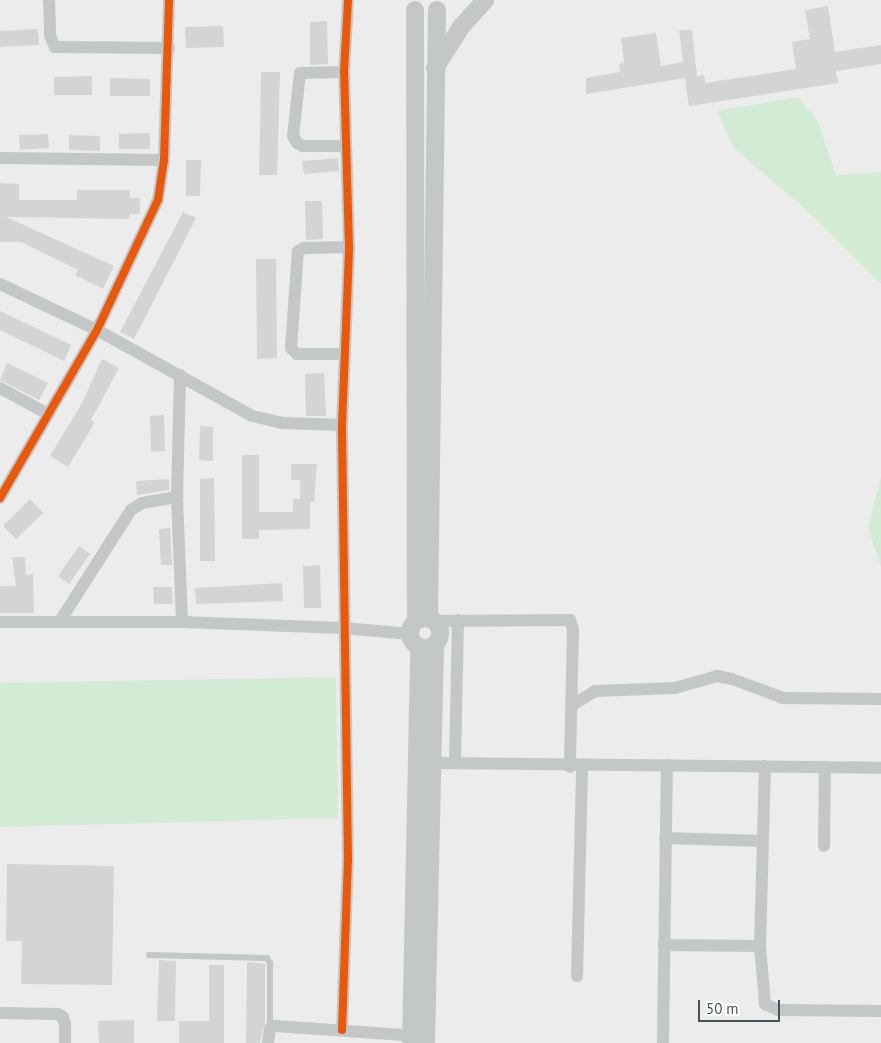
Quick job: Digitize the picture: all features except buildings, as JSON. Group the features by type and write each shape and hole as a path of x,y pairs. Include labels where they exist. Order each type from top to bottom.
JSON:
{"main road":[{"path":"434,70 461,27 485,0"},
{"path":"419,1039 431,763 424,631 410,5 426,13 442,5"},
{"path":"419,1039 434,70 442,5"}],"street":[{"path":"48,0 50,36 54,47 169,48"},
{"path":"0,498 97,330 158,200 164,160 169,0"},
{"path":"342,1030 348,861 342,425 349,247 344,72 348,0"},
{"path":"344,72 300,73 293,136 296,144 303,146 346,146"},
{"path":"0,158 164,160"},
{"path":"345,354 297,354 291,348 298,251 304,248 349,247"},
{"path":"0,284 97,330 261,419 342,425"},
{"path":"180,374 177,496 182,622"},
{"path":"0,388 48,414"},
{"path":"60,621 131,510 142,503 177,496"},
{"path":"455,764 458,620"},
{"path":"0,622 182,622 424,631 458,620 570,620 573,630 572,705 576,767 577,976"},
{"path":"572,705 595,691 675,688 717,676 732,679 783,698 881,699"},
{"path":"431,763 576,767 765,766 881,768"},
{"path":"663,1043 667,766"},
{"path":"765,766 760,946 762,996 771,1009 881,1010"},
{"path":"824,767 824,846"},
{"path":"665,838 762,841"},
{"path":"664,945 760,946"},
{"path":"0,1013 58,1014 63,1017 65,1025 65,1043"},
{"path":"268,1043 270,1028 283,1025 419,1039"}],"lane":[{"path":"148,955 267,958 270,963 270,1028"}],"green space":[{"path":"798,97 818,122 836,175 881,172 881,284 811,214 734,148 717,111"},
{"path":"881,477 881,567 868,528"},
{"path":"336,677 338,818 0,827 0,683"}],"cycle path":[{"path":"0,498 97,330 158,200 164,160 169,0"},
{"path":"342,1030 348,861 342,425 349,247 344,72 348,0"}]}
